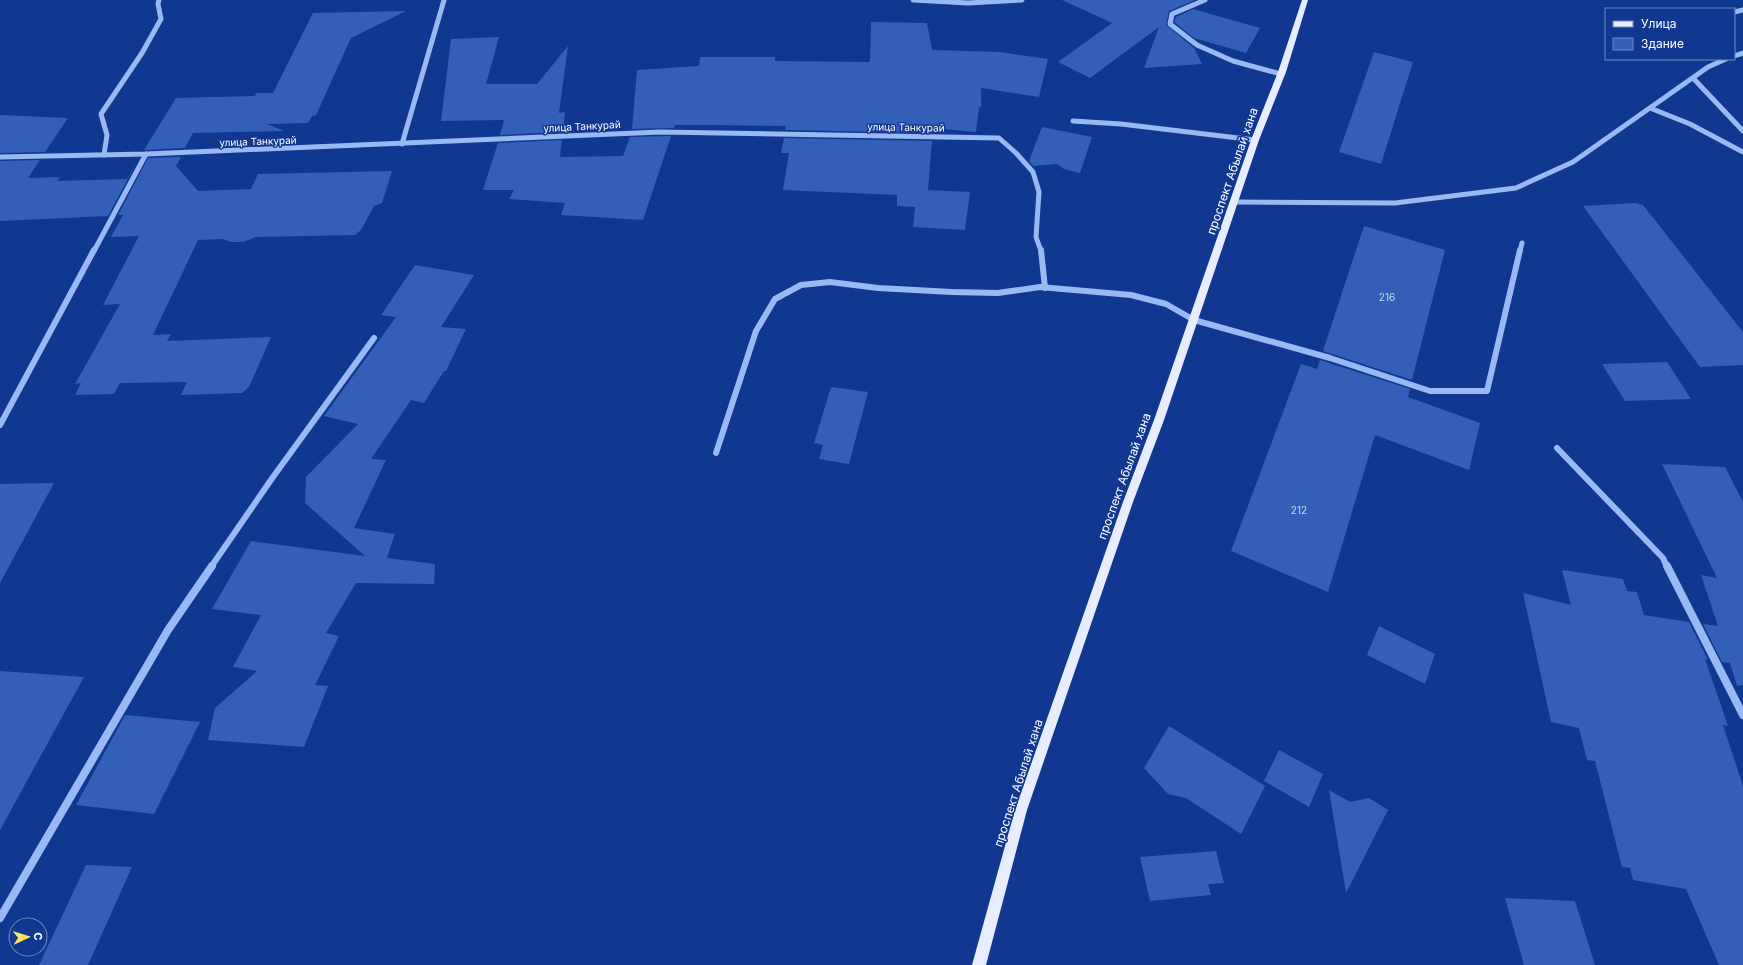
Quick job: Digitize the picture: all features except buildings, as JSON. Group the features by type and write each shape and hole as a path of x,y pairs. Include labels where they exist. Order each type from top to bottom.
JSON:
{"main road":[{"name":"проспект Абылай хана","path":"979,965 1021,810 1194,320 1255,140 1281,74 1305,0"}],"street":[{"path":"104,155 107,135 101,114 142,53 161,19 158,4 159,0"},
{"path":"402,144 444,0"},
{"path":"913,0 930,2 1008,2 1022,0"},
{"path":"1205,0 1172,14 1170,24 1197,45 1233,61 1281,74"},
{"path":"1235,202 1395,203 1516,188 1573,162 1708,67 1723,60"},
{"path":"1693,78 1743,131"},
{"path":"1650,108 1690,124 1743,152"},
{"path":"1073,121 1121,124 1255,140"},
{"name":"улица Танкурай","path":"0,157 146,154 660,132 726,135 850,135 999,138 1016,153 1033,172 1039,192 1039,212 1036,223 1036,238 1041,251 1045,288"},
{"path":"0,425 146,154"},
{"path":"716,453 756,331 775,299 802,285 830,282 878,288 998,293 1045,288 1131,294 1166,304 1194,320 1330,358 1430,391 1487,391 1522,243"},
{"path":"0,918 168,630 273,477 374,338"},
{"path":"1557,448 1663,558 1743,715"}]}
